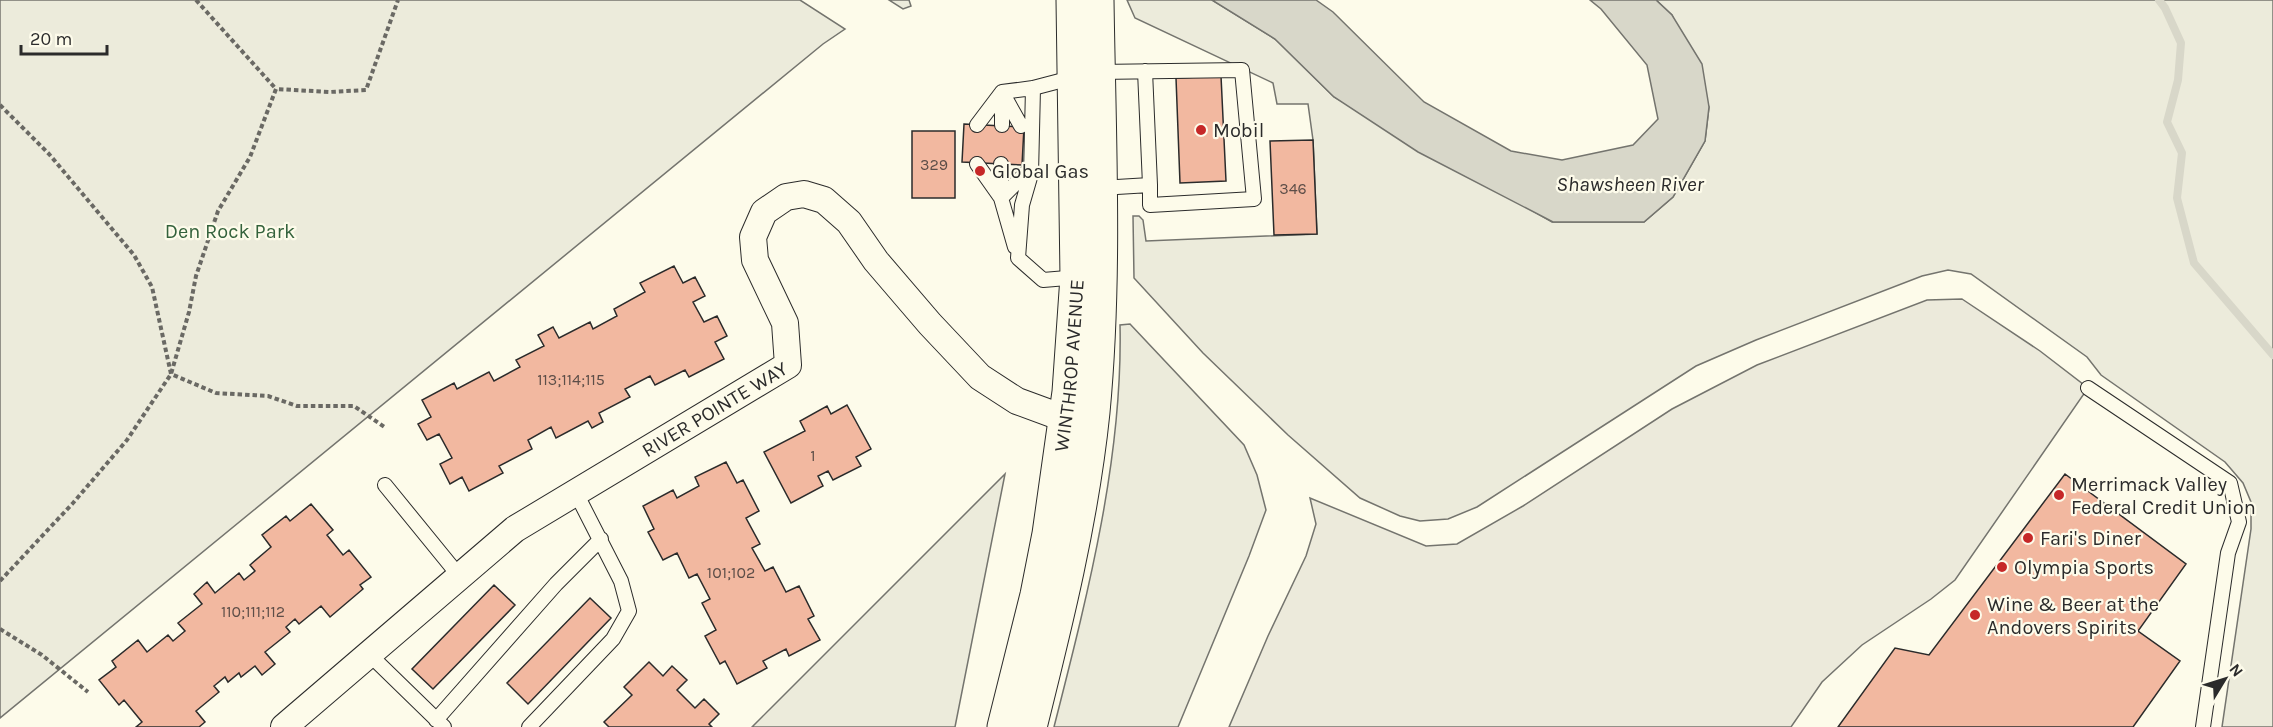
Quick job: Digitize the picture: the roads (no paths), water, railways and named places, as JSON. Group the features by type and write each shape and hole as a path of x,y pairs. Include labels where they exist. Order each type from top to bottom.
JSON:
{"highway":[{"name":"WINTHROP AVENUE","path":"1073,0 1086,75"},
{"name":"WINTHROP AVENUE","path":"1030,727 1075,534 1078,422 1088,278 1086,75 1096,0"},
{"name":"WINTHROP AVENUE","path":"1004,727 1038,595 1050,534 1078,422"}],"street":[{"name":"RIVER POINTE WAY","path":"284,727 515,529 788,365 785,323 755,260 753,237 764,212 786,196 804,194 824,200 849,222 876,261 930,324 980,377 1017,401 1078,422"}],"lane":[{"path":"977,124 1002,92 1033,88 1086,75 1145,71 1242,70 1254,199 1150,205 1145,71"},
{"path":"1018,258 1033,88"},
{"path":"1002,92 1002,125"},
{"path":"1002,92 1021,126"},
{"path":"977,164 1001,198"},
{"path":"1001,164 1001,198 1018,258 1043,280 1088,278"},
{"path":"1001,198 1016,183 1025,167"},
{"path":"1088,188 1150,185"},
{"path":"2088,388 2229,483 2239,522 2228,553 2203,727"},
{"path":"385,485 460,577"},
{"path":"529,727 613,639 629,611 621,580 576,493"},
{"path":"369,654 440,724 556,584 601,539"}],"water":[{"name":"Shawsheen River","path":"1212,0 1316,0 1333,12 1424,102 1511,151 1562,160 1633,145 1658,119 1647,65 1601,9 1590,0 1656,0 1672,15 1702,64 1709,107 1705,141 1673,197 1644,222 1553,222 1418,152 1334,97 1275,39"}],"waterway":[{"path":"2159,0 2181,43 2178,80 2167,122 2182,153 2177,198 2194,263 2273,355"}],"place":[{"name":"Mobil","path":"1201,130"},
{"name":"Global Gas","path":"980,171"},
{"name":"Merrimack Valley Federal Credit Union","path":"2059,495"},
{"name":"Fari's Diner","path":"2028,538"},
{"name":"Olympia Sports","path":"2002,567"},
{"name":"Wine & Beer at the Andovers Spirits","path":"1975,615"}],"park label":[{"name":"Den Rock Park","path":"230,231"}]}
